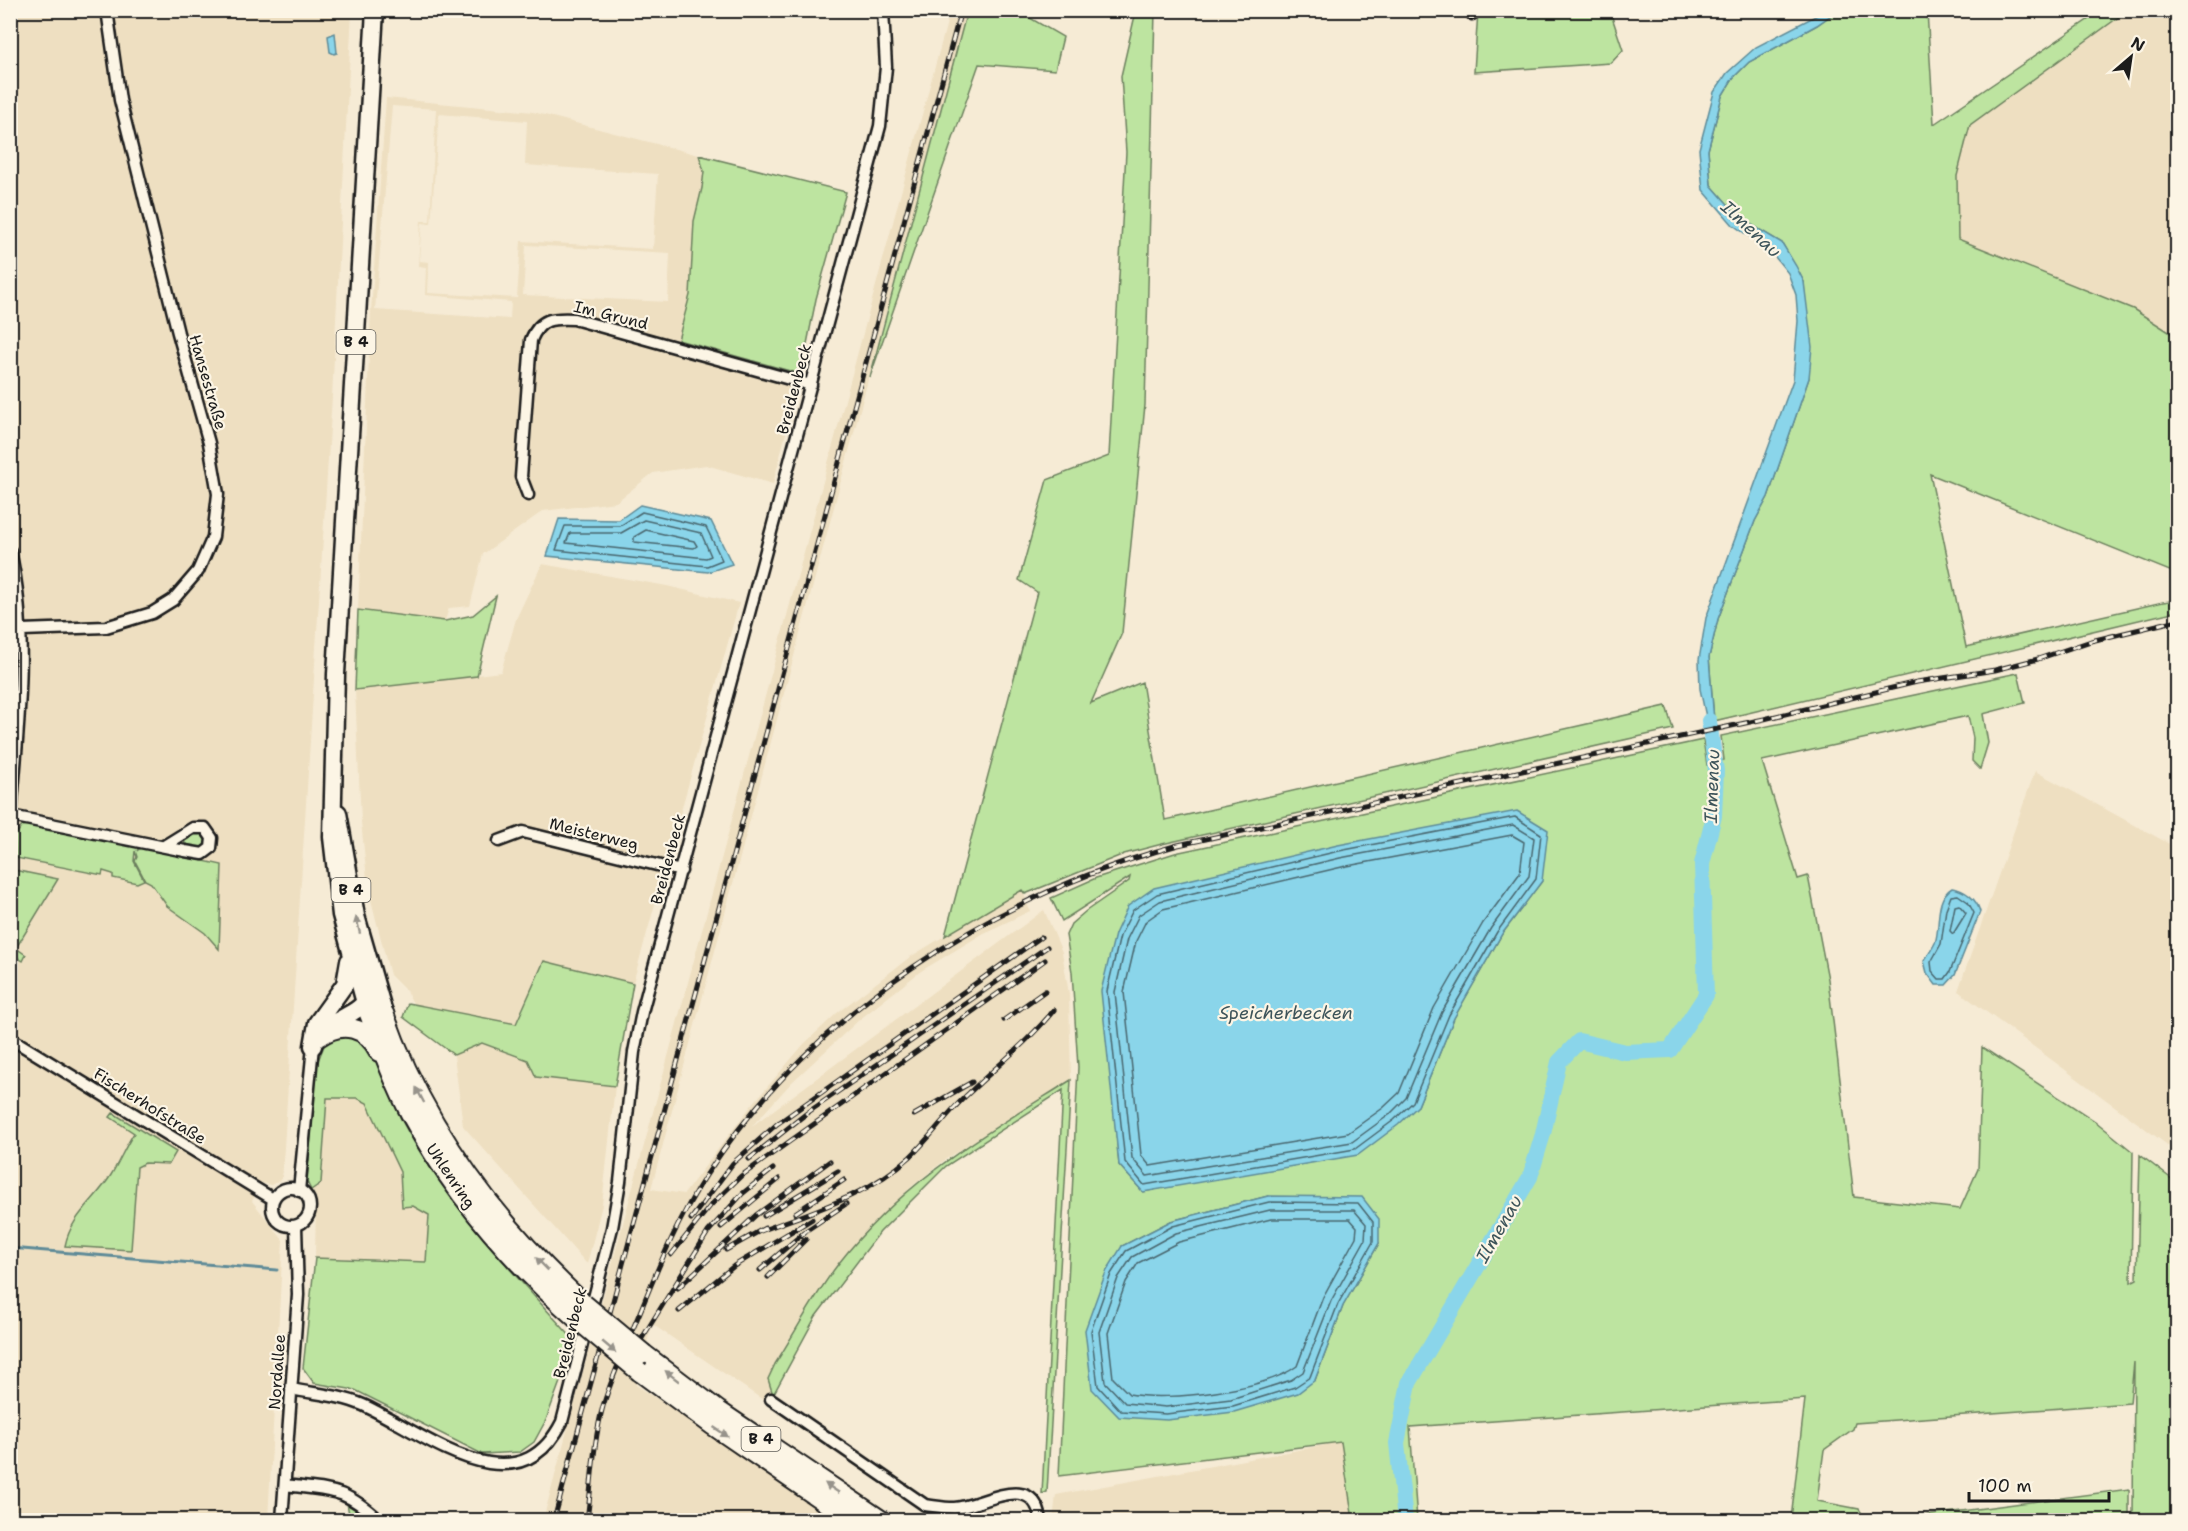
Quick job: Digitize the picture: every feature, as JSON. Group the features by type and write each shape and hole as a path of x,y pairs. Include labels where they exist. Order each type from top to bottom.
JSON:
{"highway":[{"name":"Uhlenring","path":"365,1003 411,1115 442,1166 482,1221 537,1281 582,1313"},
{"name":"Uhlenring","path":"384,1013 419,1092 468,1173 511,1229 582,1313"},
{"path":"316,1041 335,1028 348,1027 368,1037 375,1045 411,1115"},
{"name":"B 4","path":"582,1313 712,1425 851,1521"},
{"name":"B 4","path":"642,1363 719,1411 881,1521"}],"main road":[{"name":"B 4","path":"365,1003 349,950 334,866 332,837 336,674 375,10"},
{"name":"B 4","path":"334,798 343,834 356,915 373,982 384,1013"},
{"path":"316,1041 317,1023 347,981 349,950"},
{"path":"316,1041 337,1019 360,1010 373,982"},
{"path":"328,1009 346,1002 365,1003 384,1013"}],"street":[{"name":"Hansestraße","path":"22,630 106,627 152,613 173,600 198,571 213,537 218,494 209,443 178,333 120,100 107,10"},
{"name":"Breidenbeck","path":"291,1389 354,1402 467,1459 490,1465 510,1465 529,1459 546,1446 558,1430 565,1412 612,1228 620,1182 634,1052 640,1022 880,126 886,67 883,10"},
{"name":"Im Grund","path":"528,495 521,477 531,340 539,324 551,318 574,319 811,384"},
{"path":"10,551 20,590 22,630 10,831"},
{"path":"11,816 164,846"},
{"name":"Meisterweg","path":"500,841 523,832 681,871"},
{"name":"Fischerhofstraße","path":"10,1038 273,1199"},
{"path":"299,1191 316,1041"},
{"path":"285,1189 299,1191 308,1200 309,1212 304,1221 296,1226 286,1226 277,1221 272,1211 273,1199 285,1189"},
{"name":"Nordallee","path":"282,1521 298,1295 296,1226"},
{"path":"771,1399 925,1505 955,1508 1006,1493 1017,1493 1031,1499 1039,1508 1041,1521"},
{"path":"285,1485 329,1489 344,1493 359,1502 379,1521"}],"shaded area":[{"path":"10,11 352,11 332,397 282,1179 271,1185 262,1183 252,1201 283,1240 268,1520 11,1520"},
{"path":"950,11 967,11 651,1189 684,1194 751,1106 804,1044 837,1013 910,957 1022,889 1030,911 984,933 921,971 859,1020 792,1082 752,1126 1044,910 1062,952 1069,994 1071,1080 946,1159 911,1187 838,1264 775,1364 770,1389 773,1395 769,1404 652,1324 636,1385 841,1520 543,1520"},
{"path":"2127,11 2177,11 2177,337 2133,309 1958,239 1957,176 1970,125"},
{"path":"386,98 533,112 699,155 704,171 694,221 690,295 678,340 801,374 773,484 706,465 653,473 616,502 543,511 483,554 470,606 449,608 445,621 358,610 371,311","holes":["392,106 436,109 430,221 421,221 418,266 426,267 425,295 511,302 510,319 375,310","439,114 527,121 525,165 658,174 653,249 521,241 517,298 428,293 429,262 419,261 422,223 431,224","526,245 670,253 668,302 523,295"]},
{"path":"542,564 667,586 739,603 633,983 544,961 516,1024 414,1005 407,992 390,975 368,888 361,822 355,690 501,672 516,619"},
{"path":"2035,771 2177,848 2177,1152 1958,991"},
{"path":"482,1043 528,1060 537,1077 615,1086 602,1205 587,1264 463,1126 454,1055"},
{"path":"327,1097 357,1098 368,1103 400,1172 402,1207 413,1206 429,1215 426,1263 315,1258 316,1197 311,1190 321,1183"},
{"path":"1341,1442 1353,1520 1053,1520 1056,1495"}],"green space":[{"path":"967,11 1018,11 1063,37 1055,70 979,64 870,377"},
{"path":"1136,11 1155,11 1145,405 1122,633 1091,703 1142,682 1165,820 1666,706 1673,729 1124,854 1025,894 1022,890 945,936 1037,592 1019,580 1047,480 1109,456 1126,152 1121,76"},
{"path":"1478,11 1610,11 1623,50 1611,63 1474,72"},
{"path":"1837,11 1927,11 1934,124 2101,11 2127,11 1970,125 1957,176 1958,239 2133,309 2177,337 2177,574 1930,474 1966,647 2163,602 2177,600 2177,611 1714,721 1709,657 1718,619 1755,521 1768,497 1809,378 1804,282 1782,243 1740,218 1711,185 1708,150 1722,96 1733,78 1749,62 1817,25"},
{"path":"699,155 846,192 816,299 801,374 678,340 690,295 694,221 704,171"},
{"path":"496,596 477,676 355,690 358,610 445,621 473,615"},
{"path":"2018,673 2025,703 1983,714 1988,743 1980,769 1972,761 1973,738 1968,716 1762,761 1798,879 1808,876 1828,979 1854,1197 1960,1209 1978,1169 1982,1047 2095,1121 2133,1152 2131,1282 2137,1279 2140,1155 2177,1183 2177,1520 2133,1520 2134,1362 2130,1403 1855,1423 1853,1429 1824,1450 1817,1501 1859,1509 1866,1520 1779,1520 1791,1519 1805,1399 1410,1427 1417,1520 1353,1520 1341,1442 1059,1476 1078,1067 1072,972 1066,935 1071,924 1129,881 1130,877 1062,921 1051,898 1096,878 1175,853 1703,740 1707,765 1724,760 1721,736","holes":["1542,881 1502,934 1454,1018 1418,1106 1182,1184 1143,1192 1119,1165 1115,1120","1268,1196 1379,1243 1343,1306 1315,1380 1122,1246 1171,1221"]},
{"path":"29,825 139,847 137,851 141,847 222,865 219,949 205,933 167,906 151,883 145,880 135,861 137,857 135,851 134,861 144,880 137,883 113,878 113,874 103,871 102,875 16,858 15,836 22,826"},
{"path":"191,833 203,833 208,842 202,848 185,844 184,838"},
{"path":"14,870 58,879 16,948 26,955 23,961 11,953 10,897"},
{"path":"544,961 633,983 615,1086 536,1077 528,1060 482,1043 454,1055 403,1017 408,1003 516,1024"},
{"path":"334,1035 352,1035 369,1050 376,1060 402,1121 439,1180 481,1236 575,1341 546,1420 534,1442 520,1452 482,1454 355,1390 314,1383 303,1368 315,1258 426,1262 429,1215 413,1206 402,1207 400,1172 367,1103 357,1098 327,1098 321,1183 311,1190 307,1182 317,1063 326,1041"},
{"path":"1071,1080 1047,1492 1042,1494 1063,1090 946,1166 880,1232 816,1316 773,1395 768,1379 775,1364 830,1275 864,1234 890,1207 947,1161"},
{"path":"113,1113 176,1152 169,1164 145,1163 137,1167 131,1250 65,1246 73,1225 111,1175 134,1133 110,1117"},
{"path":"2129,1489 2129,1520 1893,1520"},
{"path":"350,1500 370,1520 350,1520 347,1503"}],"water":[{"path":"1825,11 1837,11 1817,25 1749,62 1733,78 1722,96 1708,150 1711,185 1740,218 1782,243 1796,266 1804,282 1812,347 1809,378 1768,497 1755,521 1718,619 1709,657 1714,721 1712,745 1700,689 1699,660 1706,618 1793,380 1798,321 1796,295 1788,273 1771,252 1733,225 1703,190 1699,149 1714,92 1727,73 1756,47"},
{"path":"335,33 337,53 334,54 330,52 328,36"},
{"path":"640,505 711,521 732,564 708,572 547,556 559,519 619,520"},
{"name":"Speicherbecken","path":"1517,811 1548,830 1542,881 1502,934 1454,1018 1418,1106 1398,1125 1358,1155 1143,1192 1119,1165 1101,991 1115,934 1128,906 1154,888 1338,845"},
{"path":"1952,888 1970,896 1980,912 1955,975 1946,985 1936,985 1927,973 1924,961 1935,943 1940,906 1946,893"},
{"path":"1268,1196 1362,1197 1379,1219 1379,1243 1343,1306 1315,1380 1298,1393 1234,1412 1167,1420 1119,1417 1092,1389 1085,1330 1106,1272 1122,1246 1171,1221"}],"waterway":[{"name":"Ilmenau","path":"1405,1520 1397,1443 1409,1383 1530,1177 1543,1134 1559,1062 1579,1041 1625,1052 1670,1050 1706,995 1702,864 1714,816 1716,771 1709,721"},
{"path":"10,1248 277,1270"}],"railway":[{"path":"554,1520 961,10"},
{"path":"587,1520 597,1434 607,1394 670,1242 707,1174 750,1115 799,1061 854,1012 912,967 975,929 1041,895 1108,867 1178,845 1764,719 1917,682 1995,670 2038,659 2091,641 2178,620"},
{"path":"691,1219 733,1163 777,1124 1041,937"},
{"path":"749,1159 807,1113 1047,947"},
{"path":"671,1255 711,1205 741,1176 1045,960"},
{"path":"1004,1020 1045,991"},
{"path":"758,1232 838,1202 893,1171 910,1157 961,1101 1024,1043 1054,1010"},
{"path":"914,1115 972,1082"},
{"path":"678,1288 756,1215 830,1161"},
{"path":"626,1364 708,1232 742,1194 773,1169"},
{"path":"764,1216 838,1171"},
{"path":"721,1227 779,1179"},
{"path":"795,1213 844,1180"},
{"path":"760,1270 807,1230 846,1204"},
{"path":"679,1311 734,1266 812,1219"},
{"path":"726,1250 765,1228"},
{"path":"768,1277 806,1239"}]}
